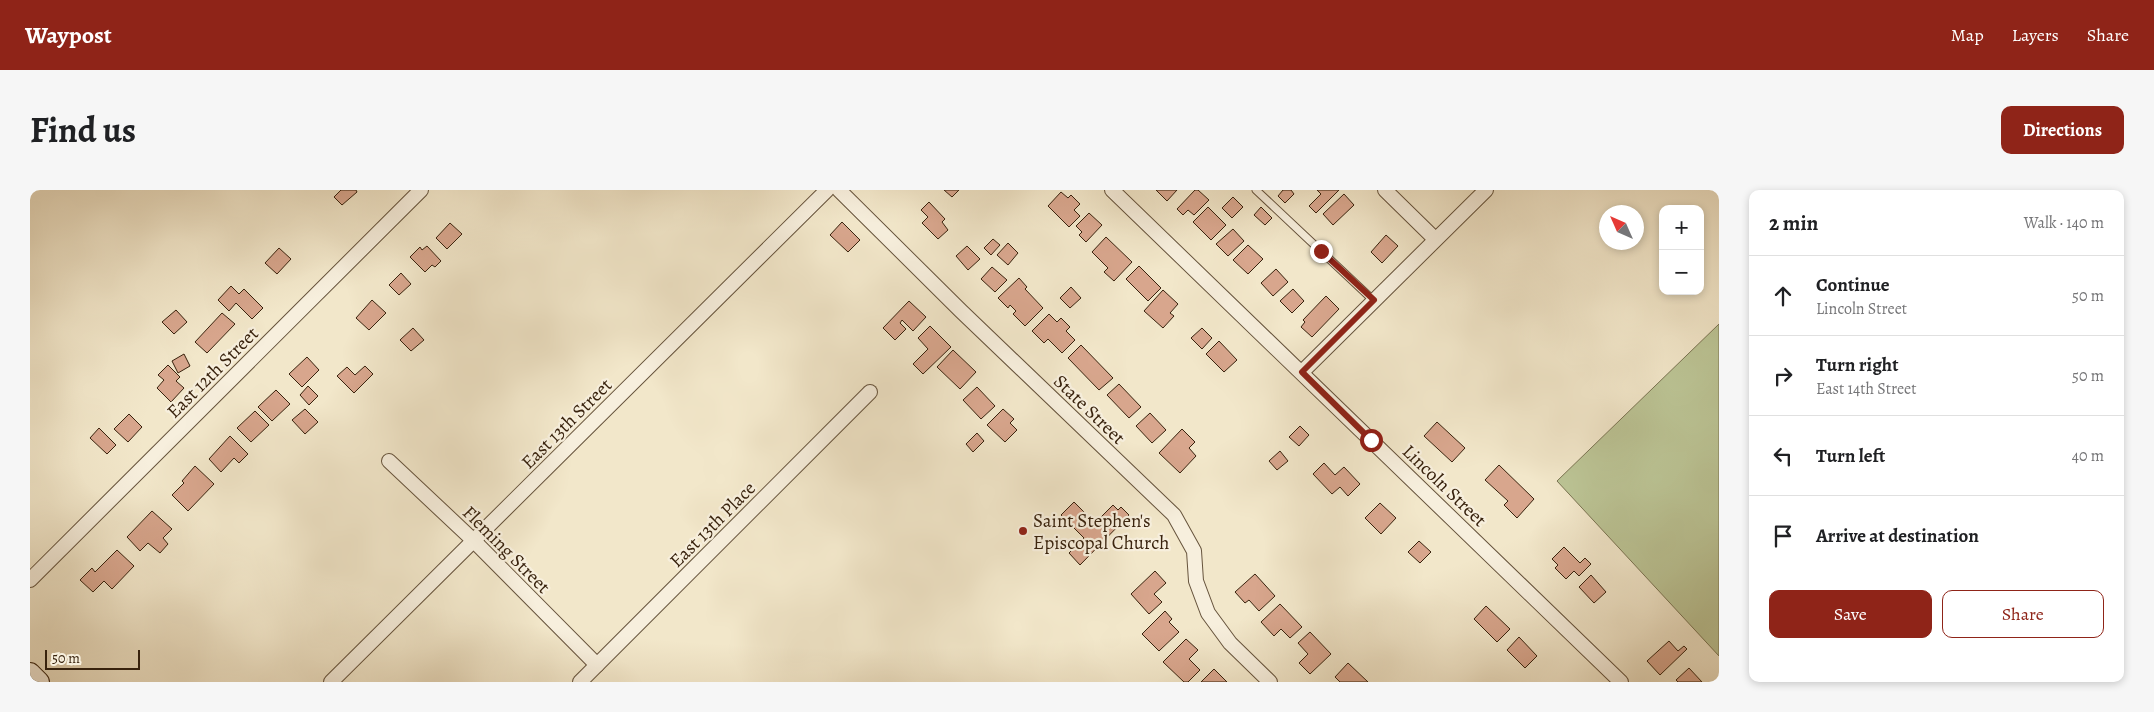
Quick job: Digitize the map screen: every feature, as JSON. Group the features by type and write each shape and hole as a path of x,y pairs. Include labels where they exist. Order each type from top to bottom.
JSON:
{"main road":[{"path":"30,673 39,682"}],"street":[{"name":"East 12th Street","path":"30,580 421,190"},
{"name":"East 13th Street","path":"331,682 827,190"},
{"name":"State Street","path":"839,190 961,311 1174,515 1194,551 1196,581 1208,613 1230,642 1270,682"},
{"name":"Lincoln Street","path":"1112,190 1621,682"},
{"path":"1384,190 1435,239"},
{"path":"1302,372 1486,190"},
{"name":"East 13th Place","path":"580,682 870,392"},
{"name":"Fleming Street","path":"389,461 474,542 597,665"}],"lane":[{"path":"1256,190 1374,300"}],"green space":[{"path":"1719,324 1719,656 1557,481"}],"building":[{"path":"341,190 356,190 357,192 342,205 334,197"},
{"path":"944,190 959,190 952,197"},
{"path":"1156,190 1177,190 1167,201"},
{"path":"1195,190 1198,190 1209,200 1194,215 1188,210 1183,215 1177,209"},
{"path":"1283,190 1291,190 1294,194 1285,203 1278,196"},
{"path":"1317,190 1339,190 1316,213 1309,206 1321,194"},
{"path":"1061,192 1068,198 1071,195 1080,204 1074,210 1080,216 1069,227 1048,206"},
{"path":"1344,194 1354,205 1333,225 1323,214"},
{"path":"1233,197 1243,207 1232,218 1222,208"},
{"path":"929,202 945,219 942,222 948,230 938,239 922,223 928,217 921,210"},
{"path":"1208,207 1226,225 1211,240 1193,222"},
{"path":"1261,207 1272,218 1265,225 1254,215"},
{"path":"1089,213 1102,225 1086,242 1079,235 1082,232 1076,226"},
{"path":"842,222 860,240 848,252 830,235"},
{"path":"450,223 462,234 447,249 436,238"},
{"path":"1233,229 1244,241 1228,256 1216,244"},
{"path":"1386,235 1398,246 1382,263 1371,252"},
{"path":"1106,237 1132,262 1114,281 1104,272 1108,268 1092,252"},
{"path":"993,239 1000,245 991,255 984,248"},
{"path":"1008,243 1018,253 1008,265 997,255"},
{"path":"1248,245 1263,259 1248,274 1233,260"},
{"path":"427,246 441,261 435,267 432,265 425,272 410,257 420,247 422,250"},
{"path":"967,246 980,259 968,270 956,256"},
{"path":"279,248 291,259 277,274 265,263"},
{"path":"1139,266 1161,288 1148,301 1126,279"},
{"path":"992,267 1007,280 995,292 981,279"},
{"path":"1276,269 1288,282 1273,296 1261,283"},
{"path":"401,273 411,284 399,295 389,285"},
{"path":"1019,278 1027,287 1025,289 1043,308 1025,326 1013,314 1016,311 1010,305 1008,308 998,298"},
{"path":"231,286 239,294 244,289 263,308 252,319 236,303 229,311 218,300"},
{"path":"1071,287 1081,298 1070,308 1060,298"},
{"path":"1293,289 1304,301 1292,313 1280,301"},
{"path":"1163,290 1178,304 1170,313 1174,316 1163,328 1144,311"},
{"path":"1326,296 1339,309 1312,337 1301,327 1305,322 1303,320"},
{"path":"372,300 386,313 369,330 356,318"},
{"path":"909,301 926,317 913,331 902,320 900,323 906,329 895,340 883,328"},
{"path":"176,310 187,322 174,334 162,322"},
{"path":"222,313 235,324 207,353 195,342"},
{"path":"1049,314 1057,322 1061,318 1070,327 1066,331 1075,340 1062,353 1048,339 1044,343 1032,331"},
{"path":"930,326 951,347 923,374 913,364 928,349 918,338"},
{"path":"413,328 424,340 411,351 400,340"},
{"path":"1202,328 1212,338 1202,349 1191,338"},
{"path":"1219,341 1237,360 1224,372 1206,354"},
{"path":"1081,345 1113,378 1099,390 1068,358"},
{"path":"953,350 976,372 960,389 937,367"},
{"path":"184,354 190,366 178,373 172,361"},
{"path":"307,357 319,370 302,387 289,374"},
{"path":"168,365 180,377 176,381 184,388 171,402 157,388 164,380 158,375"},
{"path":"365,366 373,374 354,393 337,376 347,367 355,375"},
{"path":"1119,384 1141,407 1129,418 1107,395"},
{"path":"308,386 318,396 309,405 300,395"},
{"path":"977,387 995,406 981,419 963,400"},
{"path":"276,390 290,404 272,421 258,407"},
{"path":"305,409 318,422 305,434 292,420"},
{"path":"1003,409 1014,419 1010,423 1017,430 1005,442 987,425"},
{"path":"255,411 269,425 251,442 237,428"},
{"path":"1150,413 1166,430 1152,443 1136,426"},
{"path":"129,414 142,427 128,442 114,429"},
{"path":"1437,422 1465,448 1452,462 1424,436"},
{"path":"1300,426 1309,435 1299,446 1289,437"},
{"path":"99,428 116,445 107,454 90,438"},
{"path":"1182,429 1195,442 1189,448 1196,456 1180,473 1159,453"},
{"path":"977,433 984,441 973,452 966,444"},
{"path":"230,436 248,454 239,463 234,458 221,472 209,459"},
{"path":"1280,451 1288,461 1277,470 1269,461"},
{"path":"1324,463 1335,475 1344,467 1360,484 1348,496 1340,487 1332,494 1313,474"},
{"path":"1499,465 1534,499 1517,518 1504,505 1508,501 1485,480"},
{"path":"195,466 214,484 188,511 172,495 184,483 182,481"},
{"path":"1074,502 1095,523 1113,505 1118,510 1121,507 1129,515 1080,565 1069,553 1084,538 1061,515"},
{"path":"1380,503 1396,518 1381,534 1365,518"},
{"path":"152,511 172,529 163,538 168,544 160,553 148,543 140,551 127,537"},
{"path":"1419,541 1431,552 1420,563 1408,552"},
{"path":"1564,547 1580,563 1585,558 1591,564 1579,576 1574,571 1566,579 1555,568 1558,565 1552,559"},
{"path":"117,550 134,566 112,589 104,581 93,592 80,580 92,568 95,572"},
{"path":"1155,571 1166,583 1154,594 1162,602 1149,614 1131,594"},
{"path":"1255,574 1275,596 1259,611 1249,600 1245,603 1235,592"},
{"path":"1591,575 1606,592 1594,603 1579,587"},
{"path":"1280,604 1302,627 1290,638 1281,629 1274,636 1261,622"},
{"path":"1486,606 1510,629 1497,642 1474,619"},
{"path":"1165,611 1172,619 1169,622 1179,632 1159,651 1142,634"},
{"path":"1310,632 1331,654 1310,674 1299,663 1308,654 1298,643"},
{"path":"1519,637 1537,656 1525,668 1507,650"},
{"path":"1186,639 1198,650 1189,659 1200,670 1188,682 1184,682 1163,662"},
{"path":"1669,641 1678,651 1684,646 1687,649 1660,675 1647,661"},
{"path":"1348,663 1368,682 1340,682 1335,677"},
{"path":"1689,668 1702,682 1678,682 1676,680"},
{"path":"1214,669 1227,682 1201,682"}],"place":[{"name":"Saint Stephen's Episcopal Church","path":"1023,531"}],"route":[{"path":"1321,251 1374,300 1302,372 1371,440"}]}
